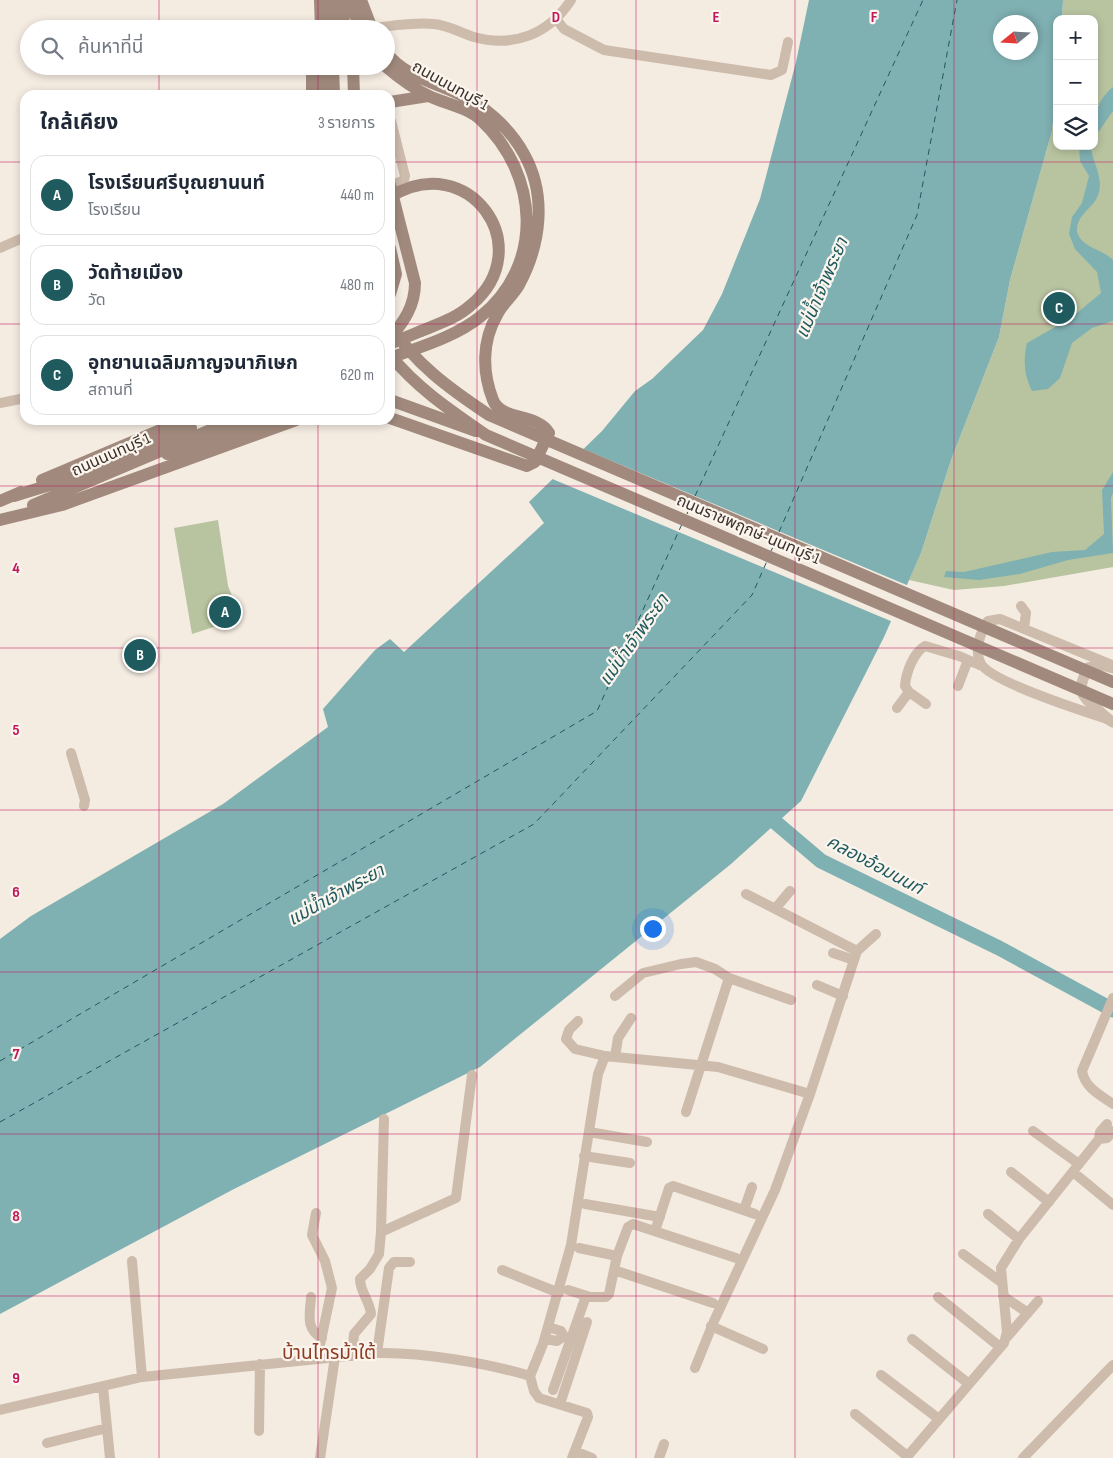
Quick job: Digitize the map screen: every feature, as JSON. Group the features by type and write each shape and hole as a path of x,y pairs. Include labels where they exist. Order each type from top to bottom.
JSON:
{"main road":[{"path":"313,0 313,20"},
{"path":"320,0 321,20"},
{"path":"332,0 332,20"},
{"path":"352,2 366,20"},
{"path":"347,20 352,2"},
{"path":"352,2 352,20"},
{"path":"352,2 359,20"},
{"path":"395,63 428,83 458,94 485,110 505,128 524,154 537,188 538,233 532,259 518,287 497,314 490,330 486,345 485,366 492,397 499,408 540,423 549,433 534,462 527,466 395,420"},
{"name":"ถนนนนทบุรี 1","path":"395,73 428,96 455,106 478,118 496,135 514,160 520,175 524,191 526,233 522,253 514,273 502,292 481,316 470,324 427,344 395,355"},
{"path":"312,75 312,90"},
{"path":"322,75 322,90"},
{"path":"333,75 334,90"},
{"path":"345,75 345,90"},
{"path":"353,75 354,90"},
{"path":"395,101 428,96"},
{"path":"395,195 414,186 428,183 442,183 468,194 487,212 498,237 500,256 494,276 482,295 458,315 395,342"},
{"path":"395,203 414,269 415,298 406,318 395,332"},
{"name":"ถนนราชพฤกษ์-นนทบุรี 1","path":"395,331 419,362 447,388 489,414 1113,682"},
{"name":"ถนนราชพฤกษ์-นนทบุรี 1","path":"395,363 408,378 435,400 486,435 1113,704"},
{"path":"395,402 486,435"},
{"name":"ถนนนนทบุรี 1","path":"0,501 14,496 42,480 172,425"},
{"path":"14,496 69,479 198,425"},
{"name":"ถนนนนทบุรี 1","path":"0,519 222,425"},
{"path":"142,460 188,449 249,425"},
{"path":"0,519 62,504 282,425"}],"street":[{"path":"395,27 436,24 480,38 508,40 531,35 557,20 571,0"},
{"path":"557,20 564,29 604,50 771,75 782,70 788,42"},
{"path":"395,136 406,176 404,180 395,184"},
{"path":"0,248 20,239"},
{"path":"0,403 20,399"},
{"path":"1021,606 1026,613 1024,628"},
{"path":"982,666 979,658 979,640 982,630 988,621 1000,618 1113,666"},
{"path":"926,704 909,692 905,686 906,677 917,654 925,646 968,660 1004,679 1112,721"},
{"path":"958,686 968,660"},
{"path":"1112,721 1085,699 1081,691 1081,682 1088,668 1102,665 1113,666"},
{"path":"897,708 909,692"},
{"path":"71,753 84,806"},
{"path":"775,909 790,891"},
{"path":"746,894 856,955"},
{"path":"695,1368 711,1326 775,1190 810,1094 856,955 876,934"},
{"path":"833,953 856,955"},
{"path":"615,996 643,974 696,962 715,969 729,978 791,1000"},
{"path":"686,1112 729,978"},
{"path":"817,985 843,996"},
{"path":"1113,998 1082,1071 1084,1080 1089,1087 1113,1104"},
{"path":"592,1458 573,1454 588,1417 587,1413 536,1395 530,1376 545,1339 548,1326 563,1292 598,1074 631,1018"},
{"path":"578,1021 566,1035 570,1046 610,1056 718,1067 810,1094"},
{"path":"381,1232 456,1198 472,1075"},
{"path":"352,1356 354,1334 371,1314 360,1279 379,1254 384,1119"},
{"path":"1033,1131 1076,1168 1113,1205"},
{"path":"589,1132 647,1142"},
{"path":"1007,1337 1001,1268 1019,1239 1076,1168 1106,1135"},
{"path":"584,1156 630,1163"},
{"path":"1011,1172 1049,1202"},
{"path":"655,1231 669,1188 673,1186 755,1214"},
{"path":"744,1210 752,1187"},
{"path":"585,1204 660,1217"},
{"path":"316,1213 312,1235 324,1261 332,1288 317,1359"},
{"path":"988,1214 1019,1239"},
{"path":"502,1270 563,1292 598,1298 608,1294 617,1256 628,1227 633,1224 736,1258"},
{"path":"579,1248 617,1256"},
{"path":"963,1254 1001,1282"},
{"path":"132,1261 142,1377"},
{"path":"377,1353 389,1268 394,1262 410,1262"},
{"path":"614,1270 713,1303"},
{"path":"553,1390 567,1337 586,1296"},
{"path":"1003,1296 1028,1313"},
{"path":"938,1297 1000,1348"},
{"path":"311,1298 310,1325 312,1330 322,1338"},
{"path":"855,1414 906,1457 1038,1301"},
{"path":"560,1404 587,1322"},
{"path":"548,1326 560,1331 567,1337"},
{"path":"711,1326 763,1349"},
{"path":"545,1339 557,1341 567,1337"},
{"path":"912,1339 969,1384"},
{"path":"0,1410 142,1377 377,1353 442,1358 530,1376"},
{"path":"320,1458 334,1358"},
{"path":"259,1432 260,1364"},
{"path":"1022,1458 1113,1365"},
{"path":"880,1375 939,1419"},
{"path":"103,1387 110,1458"},
{"path":"47,1443 107,1428"},
{"path":"659,1458 664,1444"}],"green space":[{"path":"1063,0 1113,0 1113,567 1004,586 954,590 909,580 921,553 951,460 999,337 1010,280 1052,131 1053,121 1053,150 1098,150 1098,15 1062,15"},
{"path":"218,520 228,586 241,618 192,634 174,528"}],"water":[{"name":"แม่น้ำเจ้าพระยา","path":"809,0 1063,0 1062,15 1053,15 1052,131 1010,280 999,337 951,460 921,553 884,637 801,801 731,864 480,1067 232,1190 0,1314 0,939 31,916 223,804 328,727 323,709 375,650 390,639 404,652 544,523 529,502 602,431 635,391 652,379 703,330 722,294 760,199 796,62"},
{"path":"1113,87 1113,111 1098,132 1098,108 1107,92"},
{"path":"1079,150 1092,150 1100,186 1094,203 1079,220 1077,232 1083,242 1113,260 1113,321 1092,328 1072,343 1060,378 1048,389 1032,391 1025,367 1027,343 1071,318 1101,293 1097,272 1075,249 1069,234 1072,217 1082,203 1089,176 1080,161"},
{"path":"1113,472 1113,493 1111,498 1113,553 1068,560 1020,574 979,580 944,577 946,571 964,572 1052,552 1085,550 1104,534 1102,490"}],"pier":[{"path":"581,448 909,586 893,622 550,478"}],"waterway":[{"name":"คลองอ้อมนนท์","path":"761,810 821,861 999,948 1113,1010"}],"ferry route":[{"path":"695,496 923,0"},
{"path":"779,532 917,215 957,0"},
{"path":"687,514 690,506"},
{"path":"0,1061 597,711 682,524"},
{"path":"771,551 775,543"},
{"path":"0,1122 534,824 752,595 767,561"}],"place":[{"name":"อุทยานเฉลิมกาญจนาภิเษก","path":"1059,308"},
{"name":"โรงเรียนศรีบุณยานนท์","path":"225,612"},
{"name":"วัดท้ายเมือง","path":"140,655"}],"district":[{"name":"บ้านไทรม้าใต้","path":"329,1353"}]}
